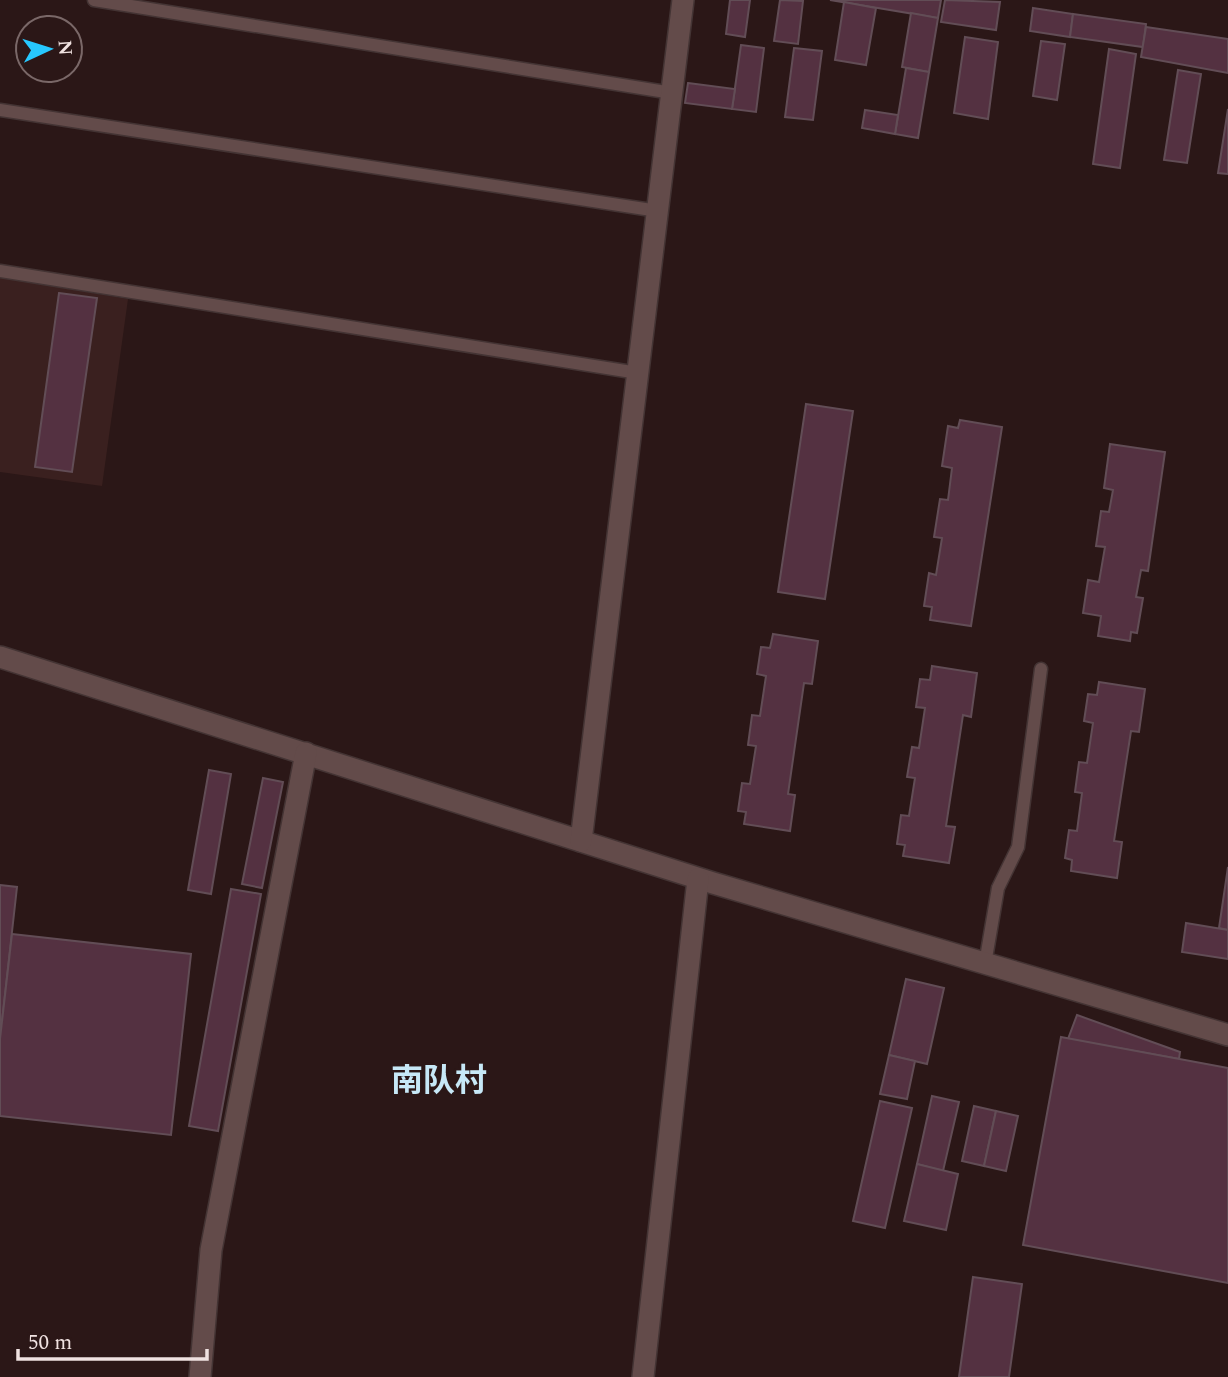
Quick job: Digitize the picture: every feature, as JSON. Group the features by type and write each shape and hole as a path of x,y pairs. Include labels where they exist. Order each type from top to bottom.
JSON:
{"street":[{"path":"581,841 683,0"},
{"path":"0,657 698,879 1228,1035"},
{"path":"200,1377 211,1250 306,753"},
{"path":"643,1377 698,879"}],"lane":[{"path":"94,0 672,93"},
{"path":"0,110 658,211"},
{"path":"0,271 638,373"},
{"path":"985,964 998,888 1018,847 1041,669"}],"shaded area":[{"path":"0,277 128,299 102,486 0,472"}],"building":[{"path":"730,0 750,0 745,37 726,34"},
{"path":"780,0 803,1 798,44 774,41"},
{"path":"830,0 941,0 938,18"},
{"path":"945,0 1000,2 996,30 941,22"},
{"path":"844,2 876,8 866,65 835,60"},
{"path":"1033,8 1073,14 1070,37 1030,31"},
{"path":"911,13 938,18 929,72 902,67"},
{"path":"1073,14 1146,24 1143,47 1070,37"},
{"path":"1146,27 1228,39 1228,73 1141,57"},
{"path":"965,37 998,42 988,119 954,113"},
{"path":"1041,41 1065,44 1057,100 1033,96"},
{"path":"741,45 764,48 756,112 732,109"},
{"path":"794,48 822,51 813,120 785,117"},
{"path":"1109,49 1136,54 1120,168 1093,164"},
{"path":"906,68 929,72 918,138 895,134"},
{"path":"1178,70 1201,74 1187,163 1164,160"},
{"path":"688,83 735,89 732,109 685,103"},
{"path":"1228,109 1228,174 1218,173"},
{"path":"865,110 898,115 895,134 862,128"},
{"path":"59,293 97,298 72,472 35,467"},
{"path":"806,404 853,411 825,599 778,592"},
{"path":"960,420 1002,427 971,626 930,620 932,607 924,606 929,573 936,575 942,538 934,537 940,499 948,500 952,468 942,466 948,426 958,428"},
{"path":"1110,444 1165,452 1148,571 1141,570 1136,597 1143,598 1137,633 1131,632 1130,641 1098,636 1101,616 1083,613 1088,580 1099,582 1105,547 1096,546 1101,511 1109,512 1113,490 1104,488"},
{"path":"773,634 818,641 812,684 804,683 788,794 795,795 790,831 744,824 746,812 738,811 742,783 750,784 756,746 748,745 752,715 760,716 766,676 757,674 761,647 770,648"},
{"path":"932,666 977,673 971,717 963,715 946,826 955,827 949,863 903,856 905,845 897,844 901,815 909,816 915,778 907,777 912,747 919,748 925,708 916,707 920,679 930,680"},
{"path":"1099,682 1145,689 1139,732 1131,731 1114,841 1122,842 1117,878 1071,871 1072,860 1065,858 1069,830 1077,831 1082,793 1075,792 1079,762 1087,763 1093,723 1084,721 1088,694 1097,695"},
{"path":"209,770 231,774 211,894 188,890"},
{"path":"263,778 283,782 262,888 242,884"},
{"path":"1228,867 1228,930 1219,928"},
{"path":"0,885 17,887 0,1039"},
{"path":"231,889 261,894 218,1131 189,1126"},
{"path":"1186,923 1228,930 1228,959 1182,952"},
{"path":"12,934 191,954 171,1135 0,1116 0,1039"},
{"path":"906,979 944,988 927,1064 889,1055"},
{"path":"1077,1015 1180,1052 1179,1059 1068,1039"},
{"path":"1061,1037 1228,1068 1228,1283 1023,1245"},
{"path":"889,1055 915,1061 907,1099 880,1094"},
{"path":"932,1096 959,1102 943,1171 917,1164"},
{"path":"880,1101 912,1108 885,1228 853,1221"},
{"path":"974,1106 996,1111 984,1166 962,1161"},
{"path":"996,1111 1018,1116 1006,1171 984,1166"},
{"path":"917,1164 958,1174 946,1230 904,1221"},
{"path":"973,1277 1022,1284 1009,1377 959,1377"}],"district":[{"name":"南队村","path":"439,1081"}]}
